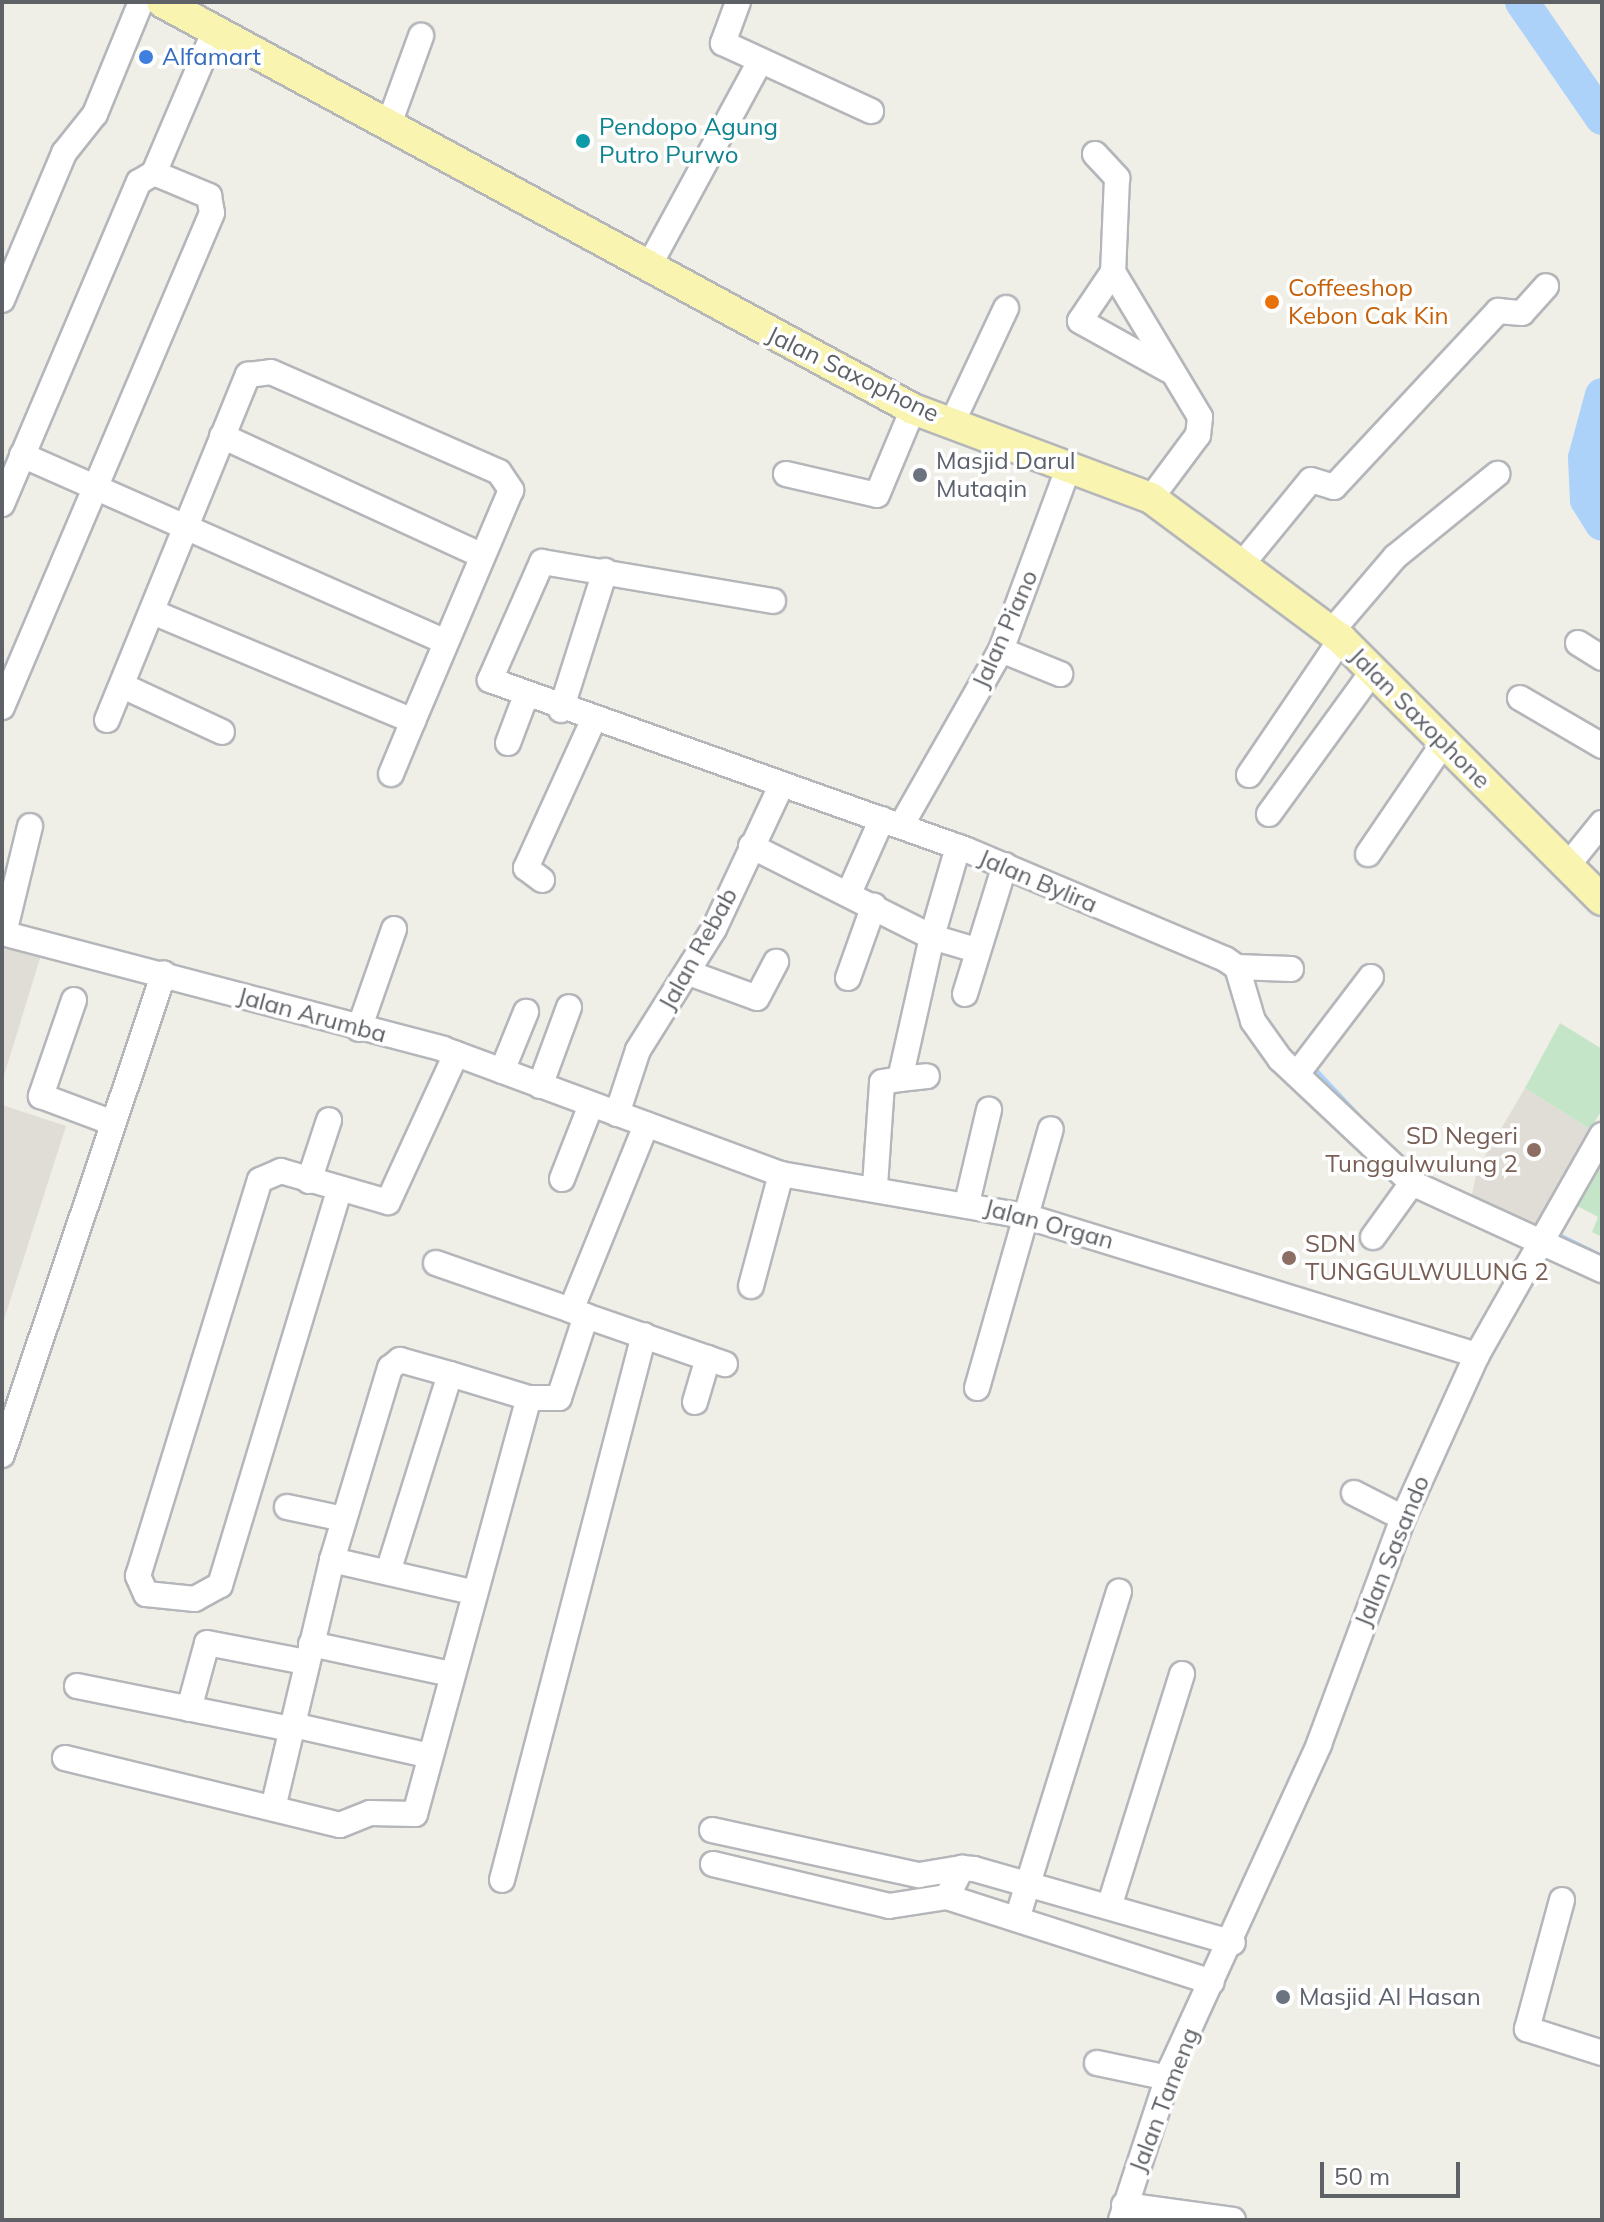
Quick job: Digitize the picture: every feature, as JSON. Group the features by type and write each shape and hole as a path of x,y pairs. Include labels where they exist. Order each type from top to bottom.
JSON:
{"main road":[{"name":"Jalan Saxophone","path":"162,2 913,409 1151,498 1243,563 1336,636 1442,745 1602,900"}],"street":[{"path":"2,300 64,153 95,114 141,2"},
{"path":"738,2 720,40 871,111"},
{"path":"2,504 139,182 154,173 215,30"},
{"path":"389,124 421,36"},
{"path":"650,264 760,61"},
{"path":"1095,154 1117,178 1113,272 1080,321 1170,371"},
{"path":"2,707 98,488 214,207 209,196 154,173"},
{"path":"1113,272 1201,422 1151,498"},
{"path":"1243,563 1311,480 1334,487 1498,311 1522,313 1546,286"},
{"path":"952,423 1006,308"},
{"path":"107,720 248,375 271,372 499,472 511,490 443,641 391,774"},
{"path":"786,474 877,495 913,409"},
{"path":"222,436 481,555"},
{"path":"22,455 443,641"},
{"name":"Jalan Piano","path":"849,893 1001,650 1069,466"},
{"path":"1249,775 1336,636 1395,557 1497,474"},
{"name":"Jalan Bylira","path":"605,571 539,564 489,675 494,684 525,698 958,847 1245,966 1291,969"},
{"path":"561,710 605,571 773,601"},
{"path":"153,612 413,721"},
{"path":"1578,643 1602,658"},
{"path":"1001,650 1060,674"},
{"path":"1269,814 1373,671"},
{"path":"123,686 222,732"},
{"path":"508,743 525,698"},
{"path":"1520,698 1602,746"},
{"path":"542,880 526,868 593,721"},
{"path":"1368,854 1442,745"},
{"name":"Jalan Rebab","path":"617,1114 638,1050 689,973 782,784"},
{"path":"1568,865 1602,823"},
{"path":"3,933 30,826"},
{"path":"751,846 932,935 976,950"},
{"path":"875,1186 888,1084 958,847"},
{"path":"965,994 976,950 1005,865"},
{"path":"848,978 874,905"},
{"path":"359,1029 394,929"},
{"name":"Jalan Arumba","path":"3,933 164,973 456,1054 617,1114"},
{"path":"689,973 757,998 776,962"},
{"path":"1245,966 1253,1021 1305,1066 1412,1183 1545,1235 1602,1270"},
{"path":"2,1455 164,973"},
{"path":"1305,1066 1371,977"},
{"path":"74,1000 41,1096 113,1123"},
{"path":"540,1086 569,1007"},
{"path":"502,1071 526,1012"},
{"path":"339,1191 220,1585 195,1599 146,1594 138,1576 260,1180 276,1170 339,1191 377,1204 393,1198 456,1054"},
{"path":"888,1084 927,1076"},
{"path":"562,1179 591,1105"},
{"path":"967,1203 989,1110"},
{"name":"Jalan Organ","path":"617,1114 781,1174 875,1186 1025,1216 1477,1355"},
{"path":"309,1181 329,1120"},
{"path":"273,1808 332,1560 394,1363 450,1374 529,1398 559,1398 579,1313 646,1125"},
{"path":"977,1388 1051,1129"},
{"name":"Jalan Sasando","path":"1212,1982 1233,1943 1403,1518 1477,1355 1602,1135"},
{"path":"751,1286 781,1174"},
{"path":"1373,1237 1412,1183"},
{"path":"436,1263 716,1361 695,1402"},
{"path":"502,1880 644,1335"},
{"path":"388,1572 450,1374"},
{"path":"65,1758 340,1825 370,1813 409,1817 419,1809 472,1592 529,1398"},
{"path":"1354,1493 1403,1518"},
{"path":"287,1507 344,1519"},
{"path":"332,1560 472,1592"},
{"path":"1017,1919 1119,1591"},
{"path":"189,1709 207,1643 309,1653 451,1674"},
{"path":"1110,1904 1182,1674"},
{"path":"77,1686 431,1756"},
{"path":"712,1830 777,1848 927,1876 962,1868 1030,1879 1233,1943"},
{"path":"768,1880 777,1848"},
{"path":"713,1864 843,1898 889,1906 947,1897 1212,1982"},
{"path":"843,1898 860,1864"},
{"path":"947,1897 962,1868"},
{"path":"1562,1900 1527,2029 1600,2046"},
{"name":"Jalan Tameng","path":"1122,2213 1168,2078 1212,1982"},
{"path":"1097,2063 1168,2078"},
{"path":"1122,2213 1233,2220"}],"shaded area":[{"path":"2,941 42,952 2,1082"},
{"name":"SD Negeri Tunggulwulung 2","path":"1525,1088 1590,1129 1538,1224 1471,1200 1477,1170"},
{"path":"2,1105 66,1126 2,1326"}],"green space":[{"path":"1560,1023 1602,1049 1602,1110 1590,1129 1525,1088"},
{"path":"1602,1145 1602,1237 1592,1232 1598,1217 1570,1202"}],"waterway":[{"path":"1522,2 1602,118"},
{"path":"1602,395 1585,458 1587,500 1602,524"},
{"path":"1310,1065 1357,1115"},
{"path":"1551,1232 1602,1257"}],"place":[{"name":"Alfamart","path":"146,57"},
{"name":"Pendopo Agung Putro Purwo","path":"583,141"},
{"name":"Coffeeshop Kebon Cak Kin","path":"1272,302"},
{"name":"Masjid Darul Mutaqin","path":"920,475"},
{"name":"SD Negeri Tunggulwulung 2","path":"1534,1150"},
{"name":"SDN TUNGGULWULUNG 2","path":"1289,1258"},
{"name":"Masjid Al Hasan","path":"1283,1997"}]}
